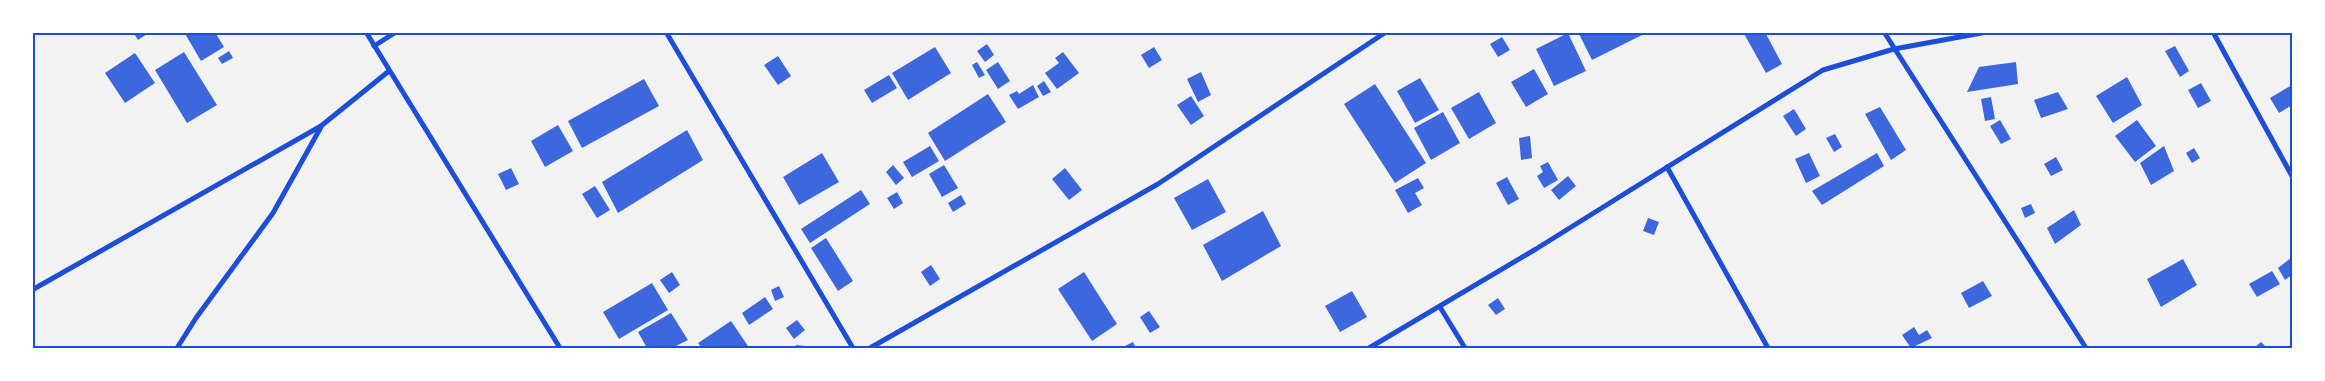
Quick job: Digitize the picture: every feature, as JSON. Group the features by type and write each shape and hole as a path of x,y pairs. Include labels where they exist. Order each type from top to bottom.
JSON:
{"street":[{"path":"366,32 560,348"},
{"path":"374,46 396,32"},
{"path":"666,32 852,348"},
{"path":"870,348 1158,184 1386,32"},
{"path":"1884,32 2086,348"},
{"path":"1369,348 1440,307 1824,70 1894,49 1986,32"},
{"path":"2213,32 2292,176"},
{"path":"32,290 321,126 389,71"},
{"path":"177,348 196,318 273,213 321,126"},
{"path":"1667,167 1768,348"},
{"path":"1440,307 1465,348"}],"building":[{"path":"133,32 150,32 138,40"},
{"path":"184,32 215,32 224,47 201,61"},
{"path":"1578,32 1648,32 1592,60"},
{"path":"1743,32 1765,32 1782,64 1766,73"},
{"path":"1568,33 1586,71 1554,86 1536,49"},
{"path":"1502,37 1510,50 1498,57 1490,44"},
{"path":"987,44 994,55 985,62 977,51"},
{"path":"2175,46 2189,71 2180,77 2165,51"},
{"path":"935,47 951,73 908,100 892,73"},
{"path":"1154,47 1162,60 1149,68 1141,55"},
{"path":"229,51 233,58 222,64 218,58"},
{"path":"184,52 217,105 187,123 155,70"},
{"path":"1063,52 1079,73 1057,89 1045,73 1059,63 1055,58"},
{"path":"135,53 155,83 125,103 105,73"},
{"path":"778,56 791,76 778,85 764,65"},
{"path":"977,62 985,75 979,78 972,65"},
{"path":"998,62 1010,81 998,89 986,70"},
{"path":"2016,62 2018,84 1967,92 1979,67"},
{"path":"1534,69 1548,94 1526,107 1511,82"},
{"path":"1201,72 1211,95 1198,102 1187,79"},
{"path":"889,75 897,88 872,103 864,90"},
{"path":"2127,77 2142,105 2113,123 2096,96"},
{"path":"1420,78 1439,110 1415,123 1397,91"},
{"path":"644,79 659,106 582,148 568,121"},
{"path":"1044,81 1051,92 1043,96 1037,86"},
{"path":"2201,83 2211,101 2198,108 2188,90"},
{"path":"1375,84 1426,163 1395,183 1344,104"},
{"path":"1033,85 1039,97 1018,109 1009,95 1017,91 1019,94"},
{"path":"2292,85 2292,105 2279,113 2270,98"},
{"path":"1479,92 1496,123 1469,139 1451,108"},
{"path":"2058,92 2068,109 2041,118 2034,100"},
{"path":"988,94 1006,122 945,161 928,133"},
{"path":"1191,96 1204,116 1191,125 1177,105"},
{"path":"1991,97 1995,119 1985,121 1981,99"},
{"path":"1880,107 1906,150 1891,160 1865,114"},
{"path":"1794,109 1806,129 1796,136 1783,116"},
{"path":"1443,112 1460,143 1431,160 1414,128"},
{"path":"2000,120 2011,139 2001,144 1990,126"},
{"path":"2137,120 2156,146 2135,162 2115,136"},
{"path":"558,125 573,151 545,167 531,141"},
{"path":"687,130 703,160 618,213 602,182"},
{"path":"1835,134 1842,147 1834,152 1826,138"},
{"path":"1530,136 1532,158 1521,160 1519,138"},
{"path":"930,146 939,161 912,177 903,162"},
{"path":"2164,146 2174,171 2151,185 2140,163"},
{"path":"2194,148 2200,158 2192,163 2186,153"},
{"path":"822,153 839,182 799,205 783,177"},
{"path":"1809,153 1820,176 1806,183 1795,159"},
{"path":"1877,153 1884,166 1822,205 1812,191"},
{"path":"2056,157 2063,170 2051,176 2044,164"},
{"path":"1548,162 1558,180 1544,188 1537,176 1543,172 1540,166"},
{"path":"893,165 904,178 896,185 886,172"},
{"path":"944,165 958,188 942,197 929,174"},
{"path":"511,168 519,184 506,190 498,174"},
{"path":"1065,168 1082,190 1069,200 1052,179"},
{"path":"1568,176 1576,186 1559,200 1551,190"},
{"path":"1507,177 1519,199 1508,205 1496,183"},
{"path":"1418,178 1424,188 1415,193 1422,205 1408,213 1395,190"},
{"path":"1208,179 1226,212 1192,230 1174,198"},
{"path":"595,186 610,210 597,218 582,194"},
{"path":"861,190 870,204 810,243 801,229"},
{"path":"897,192 903,203 894,209 887,198"},
{"path":"961,195 966,204 953,212 948,203"},
{"path":"2031,204 2035,213 2025,218 2021,208"},
{"path":"2074,210 2081,225 2055,244 2047,228"},
{"path":"1263,211 1281,246 1222,281 1203,245"},
{"path":"1648,218 1659,222 1654,235 1643,231"},
{"path":"826,238 853,281 838,291 811,248"},
{"path":"2292,257 2292,275 2285,280 2278,268"},
{"path":"2183,259 2197,285 2161,307 2147,279"},
{"path":"931,265 940,279 930,286 921,272"},
{"path":"2272,271 2280,284 2257,297 2249,284"},
{"path":"672,272 680,285 669,293 660,280"},
{"path":"1084,272 1117,324 1092,341 1058,289"},
{"path":"1983,281 1992,296 1969,308 1961,293"},
{"path":"652,283 668,310 619,339 603,312"},
{"path":"779,286 784,297 775,301 771,290"},
{"path":"1352,291 1367,317 1340,332 1325,306"},
{"path":"765,297 773,309 749,325 742,313"},
{"path":"1498,298 1505,309 1496,315 1488,305"},
{"path":"1149,311 1160,327 1150,333 1140,317"},
{"path":"671,313 688,340 672,348 647,348 638,332"},
{"path":"797,320 805,330 794,339 786,328"},
{"path":"731,321 748,346 744,348 702,348 698,343"},
{"path":"1914,327 1919,335 1927,330 1932,338 1911,348 1902,335"},
{"path":"1133,342 1136,348 1121,348"},
{"path":"2261,342 2267,348 2254,348"},
{"path":"796,345 805,346 805,348 795,348"}]}
